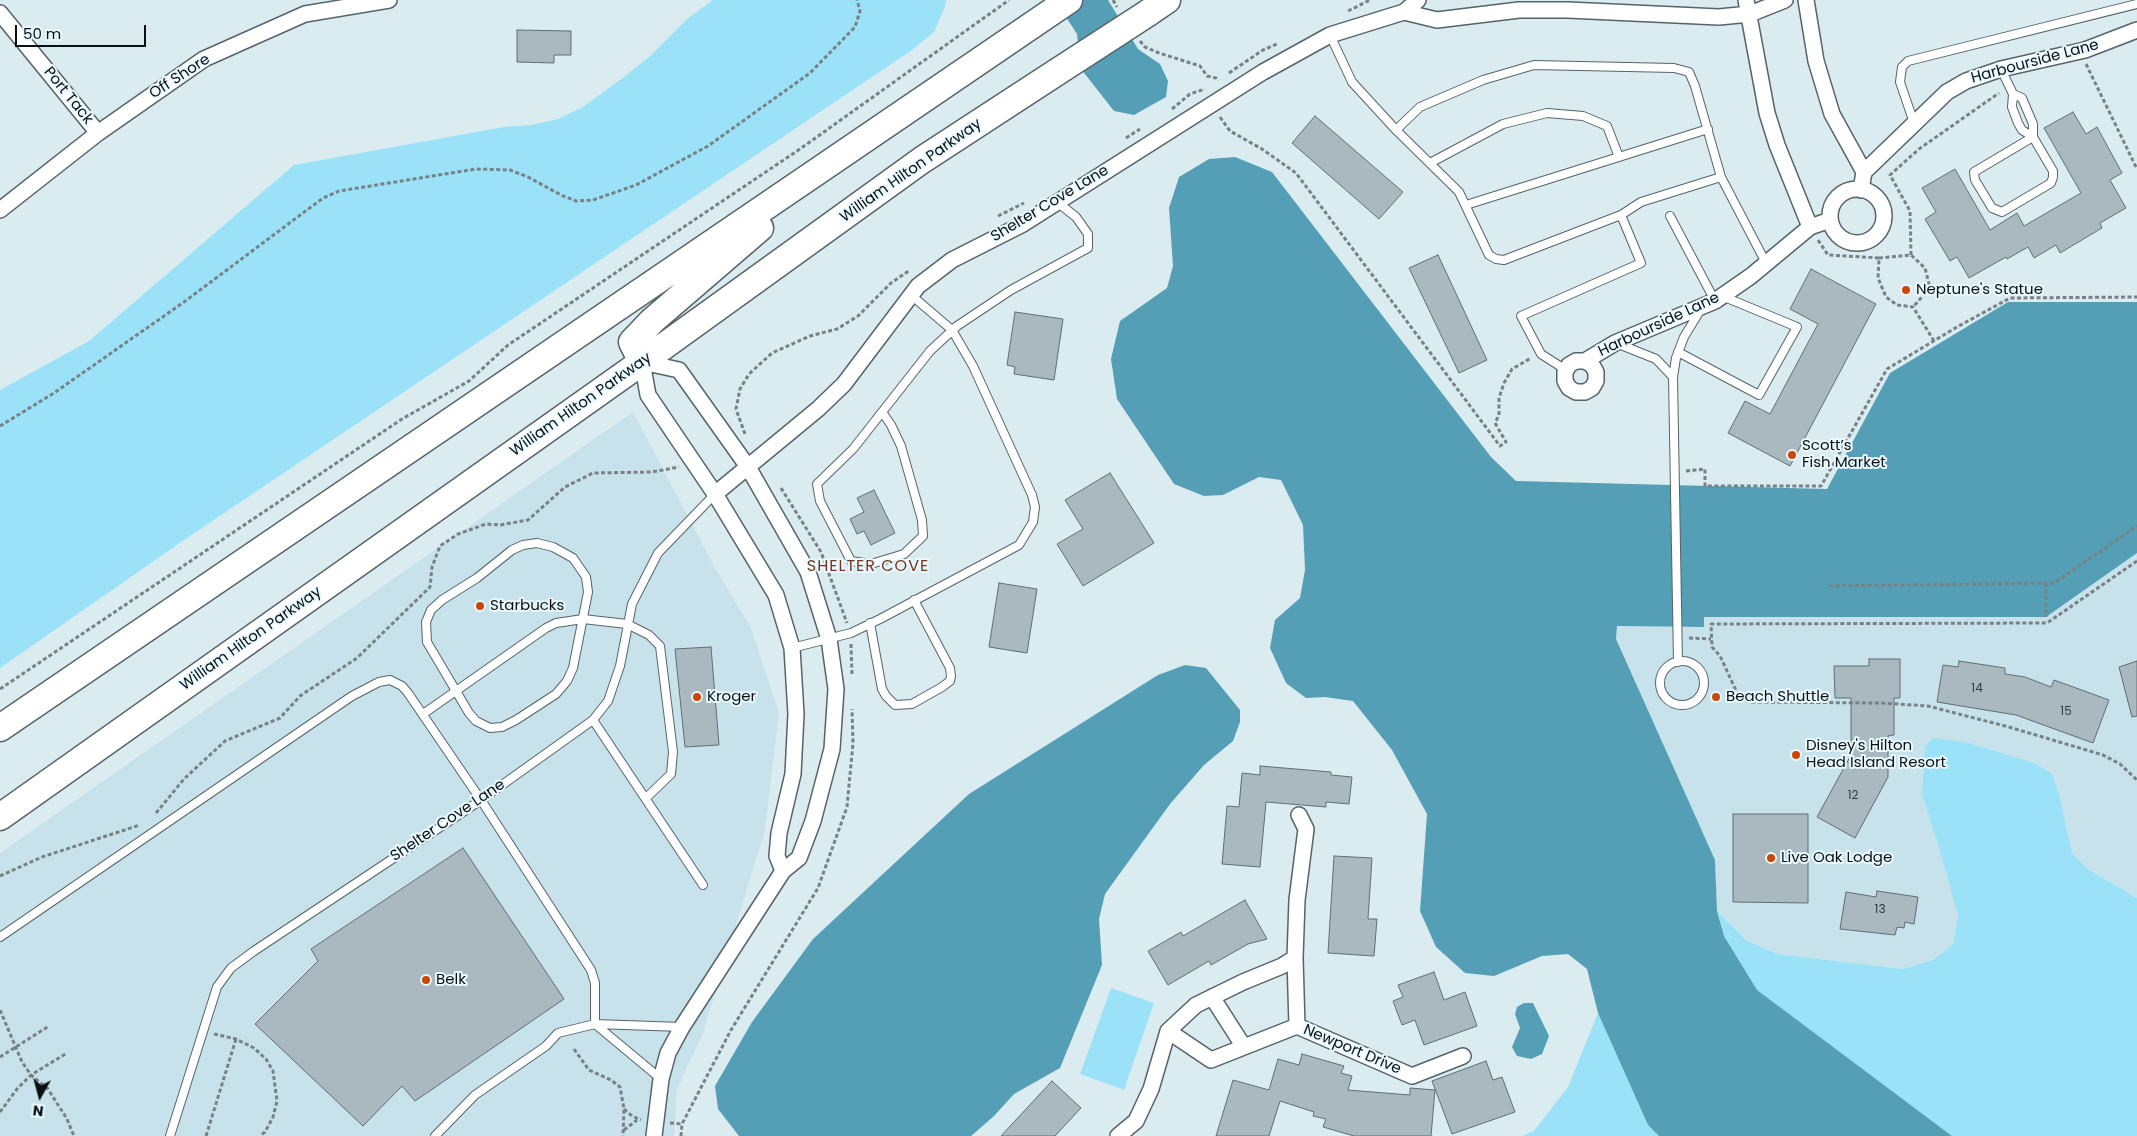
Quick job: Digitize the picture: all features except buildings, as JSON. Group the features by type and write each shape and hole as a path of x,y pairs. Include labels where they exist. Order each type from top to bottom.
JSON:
{"highway":[{"path":"0,728 1069,0"},
{"name":"William Hilton Parkway","path":"0,817 642,362 922,160 1158,6"},
{"path":"642,362 632,342 652,321 861,141"}],"street":[{"name":"Off Shore","path":"0,210 98,133 204,59 306,14 389,0"},
{"name":"Shelter Cove Lane","path":"715,494 818,409 844,384 910,295 918,286 952,260 1023,224 1263,72 1330,35 1404,12 1418,0"},
{"path":"1404,12 1437,20 1519,5 1568,10 1719,17 1748,7 1785,0"},
{"path":"1806,0 1816,61 1832,114 1864,172 1861,190"},
{"path":"1748,7 1767,114 1777,145 1810,226"},
{"name":"Port Tack","path":"0,13 98,133"},
{"name":"Harbourside Lane","path":"1864,172 1946,92 1966,81 2001,68 2080,51 2137,30"},
{"path":"1851,190 1861,190 1871,193 1879,200 1884,210 1884,221 1880,231 1872,239 1862,243 1851,242 1838,234 1830,220 1831,210 1835,201 1842,194 1851,190"},
{"name":"Harbourside Lane","path":"1585,361 1597,352 1615,343 1713,301 1745,281 1810,226 1830,220"},
{"name":"Harbourside Lane","path":"1576,361 1585,361 1592,365 1596,372 1596,381 1592,388 1585,392 1576,392 1569,388 1565,381 1566,370 1569,365 1576,361"},
{"path":"654,1136 661,1079 668,1053 682,1027 783,872 799,858 813,821 832,749 836,688 829,639 808,572 748,467 679,370 642,362 648,395 715,494 776,595 792,648 796,714 793,774 779,833 777,856 783,872"},
{"name":"Newport Drive","path":"1297,1026 1294,958 1306,829 1299,815"},
{"path":"1118,1136 1136,1121 1151,1089 1168,1031 1196,1005 1282,966 1294,958"},
{"path":"1212,997 1244,1047"},
{"name":"Newport Drive","path":"1168,1031 1211,1060 1297,1026 1412,1076 1463,1056"}],"lane":[{"path":"1914,123 1900,82 1902,67 1908,60 2137,4"},
{"path":"1330,35 1352,82 1396,130 1459,192 1488,255 1496,259 1504,260 1621,215 1641,202 1721,177"},
{"path":"1396,130 1420,107 1483,80 1534,65 1674,68 1689,72 1696,86 1721,177 1766,263"},
{"path":"2001,68 2011,90 2012,106 2022,130 2033,137 2053,171 2051,183 2002,212 1992,208 1975,180 1974,172 2033,137"},
{"path":"2011,90 2022,98 2030,115 2034,124 2033,137"},
{"path":"1430,163 1503,124 1547,113 1583,116 1607,126 1619,157"},
{"path":"1466,206 1708,129"},
{"path":"882,412 891,425 901,446 922,520 924,536 904,554 870,564 851,562 820,501 817,484 853,449 930,350 952,330 1011,290 1088,248 1088,234 1084,228 1076,217 1057,202"},
{"path":"1566,370 1541,354 1521,316 1641,263 1621,215"},
{"path":"1670,216 1713,301 1797,328 1759,395 1678,352"},
{"path":"792,648 851,633 870,624 1019,545 1033,522 1035,507 1032,495 974,366 952,330 910,295"},
{"path":"1678,662 1673,377 1678,352 1684,337 1713,301"},
{"path":"1615,343 1656,359 1673,377"},
{"name":"Shelter Cove Lane","path":"170,1136 218,988 231,968 260,946 481,800 593,720 608,701 620,666 627,635 626,624 632,604 658,553 715,494"},
{"path":"537,543 553,547 573,558 586,577 588,592 584,619 573,668 567,681 556,694 502,727 490,728 482,725 469,714 427,642 425,635 429,614 442,600 477,578 512,550 523,545 537,543"},
{"path":"870,624 882,689 895,705 912,704 942,687 950,681 952,676 950,668 914,600"},
{"path":"423,714 556,622 584,619 626,624 648,635 660,646 673,752 671,774 646,798"},
{"path":"1678,662 1691,663 1701,672 1704,678 1702,692 1693,702 1686,704 1679,704 1666,697 1660,684 1665,669 1671,664 1678,662"},
{"path":"0,937 366,687 390,680 402,686 423,714 591,970 596,999 595,1024"},
{"path":"593,720 703,885"},
{"path":"595,1024 661,1079"},
{"path":"435,1136 475,1095 546,1046 558,1033 595,1024 682,1027"}],"path":[{"path":"0,426 54,393 184,302 323,198 340,191 476,169 510,170 576,201 593,200 636,185 708,146 810,73 855,27 860,11 857,0"},
{"path":"0,689 402,419 469,381 508,345 800,149 1009,0"},
{"path":"1145,47 1200,66 1208,76 1216,78 1220,83 1219,115 1230,131 1262,149 1296,174 1500,446 1506,442 1495,423 1499,415 1499,398 1504,383 1512,369 1526,359 1541,354"},
{"path":"2080,51 2137,169"},
{"path":"1913,306 1930,288 1925,268 1911,255 1910,211 1890,175 1919,149 2011,90"},
{"path":"1810,226 1828,255 1879,258 1911,255"},
{"path":"1879,258 1878,278 1886,297 1897,305 1913,306"},
{"path":"1686,469 1705,469 1705,486 1821,486 1887,369 1934,341 2010,298 2137,298"},
{"path":"1913,306 1934,341"},
{"path":"1829,586 2054,583 2137,526"},
{"path":"2137,561 2047,623 1711,624 1712,647 1720,656 1740,699 1768,703 1882,703 1928,706 2009,726 2103,755 2120,764 2137,780"},
{"path":"2046,583 2046,617"},
{"path":"1686,637 1711,639"},
{"path":"0,1010 16,1049 31,1075 48,1089 67,1119 74,1136"},
{"path":"0,1057 16,1049 49,1026"},
{"path":"204,1032 236,1039 254,1048 266,1059 273,1071 277,1100 273,1116 265,1132 260,1136"},
{"path":"206,1136 236,1039"},
{"path":"574,1048 589,1070 611,1080 620,1087 624,1108 624,1136"},
{"path":"0,1112 17,1089 31,1075 67,1053"},
{"path":"624,1108 637,1120 624,1130"},
{"path":"668,1123 682,1124 681,1136"}],"shaded area":[{"path":"713,0 946,0 945,7 934,32 912,50 184,540 0,668 0,390 89,341 294,165 558,119 583,107 628,74 649,57 687,19"},
{"path":"1055,0 1108,0 1138,49 1160,64 1168,81 1166,97 1134,115 1114,111 1081,69 1077,34"},
{"path":"1235,157 1272,172 1491,457 1516,481 1827,489 1890,373 2008,302 2137,302 2137,553 2046,617 1704,617 1704,627 1617,626 1616,639 1715,860 1717,911 1724,936 1757,990 1952,1136 1659,1136 1648,1125 1598,1013 1587,969 1568,954 1542,956 1494,976 1465,973 1436,947 1420,911 1427,814 1392,750 1353,701 1325,697 1306,698 1286,683 1270,648 1275,620 1300,598 1305,570 1303,525 1281,480 1259,477 1223,495 1204,496 1174,484 1117,399 1111,359 1120,321 1167,288 1173,266 1169,208 1179,177 1209,159"},
{"path":"633,412 714,566 751,628 779,713 765,830 703,1033 677,1089 674,1136 0,1136 0,853"},
{"name":"Disney's Hilton Head Island Resort","path":"2137,553 2137,898 2089,870 2072,853 2060,798 2052,774 1922,795 1958,916 1953,944 1933,960 1903,969 1777,954 1746,940 1717,911 1715,860 1616,639 1617,626 1704,627 1703,617 2046,617"},
{"path":"1185,665 1206,668 1240,710 1240,722 1233,741 1204,765 1170,804 1105,894 1099,919 1102,965 1060,1068 1014,1094 994,1116 971,1136 739,1136 718,1109 715,1086 752,1022 813,939 969,794 1158,675"},
{"path":"1933,738 1966,742 2036,764 2052,774 2060,798 2072,853 2089,870 2137,898 2137,1136 1952,1136 1757,991 1724,936 1717,911 1746,940 1777,954 1903,969 1933,960 1953,944 1958,916 1922,795 1925,747"},
{"path":"1111,988 1154,1003 1124,1090 1080,1074"},
{"path":"1524,1003 1533,1003 1549,1036 1542,1054 1531,1059 1517,1056 1512,1047 1520,1028 1515,1014 1517,1007"},
{"path":"1598,1013 1648,1125 1659,1136 1522,1136 1534,1131 1568,1087"}],"place":[{"name":"Neptune's Statue","path":"1906,290"},
{"name":"Scott’s Fish Market","path":"1792,455"},
{"name":"Starbucks","path":"480,606"},
{"name":"Kroger","path":"697,697"},
{"name":"Beach Shuttle","path":"1716,697"},
{"name":"Disney's Hilton Head Island Resort","path":"1796,755"},
{"name":"Live Oak Lodge","path":"1771,858"},
{"name":"Belk","path":"426,980"}],"district":[{"name":"SHELTER COVE","path":"868,567"}]}
